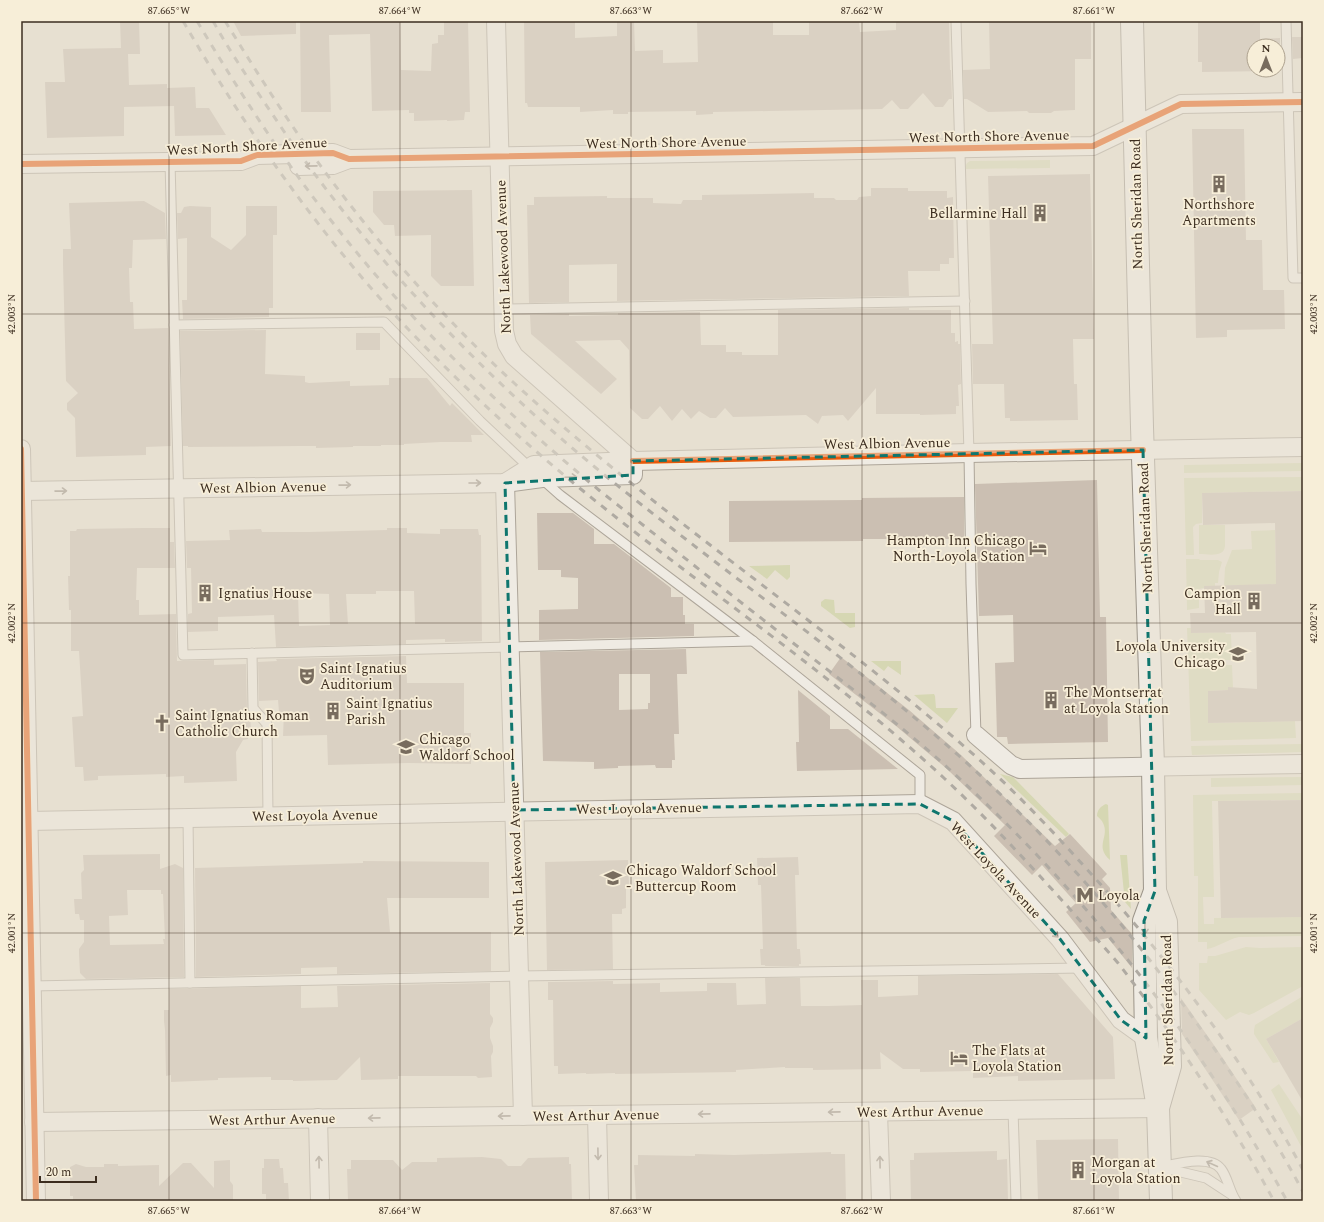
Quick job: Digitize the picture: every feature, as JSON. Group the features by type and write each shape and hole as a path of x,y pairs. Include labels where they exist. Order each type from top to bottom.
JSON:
{"main road":[{"name":"North Sheridan Road","path":"1132,21 1153,766 1155,891 1166,922 1170,1066 1158,1108"},
{"name":"North Sheridan Road","path":"1155,891 1144,921 1146,1038 1158,1108 1161,1201"}],"street":[{"name":"North Lakewood Avenue","path":"496,21 503,309 504,331 507,344 514,356 633,461"},
{"name":"West North Shore Avenue","path":"21,164 242,161 258,167 333,165 348,159 1093,146 1181,104 1296,102"},
{"name":"West Albion Avenue","path":"22,492 505,483 536,473 633,475 633,461 1303,447"},
{"path":"21,449 23,687 28,821 36,1201"},
{"name":"North Lakewood Avenue","path":"505,483 523,1116"},
{"path":"976,735 1011,765 1020,768 1303,764"},
{"name":"West Loyola Avenue","path":"28,821 514,810 920,804 953,821 1060,939 1121,1020 1146,1038"},
{"name":"West Arthur Avenue","path":"34,1122 1158,1108"},
{"path":"878,1112 880,1201"},
{"path":"597,1115 599,1201"},
{"path":"318,1118 320,1201"}],"lane":[{"path":"956,21 976,735"},
{"path":"1286,21 1296,102 1293,278 1303,278"},
{"path":"170,162 183,655 753,642"},
{"path":"503,309 965,301"},
{"path":"174,325 384,322 480,421 560,495 753,642 920,775 920,804"},
{"path":"252,653 253,708 267,724 268,816"},
{"path":"188,817 190,983"},
{"path":"32,986 519,976 1082,968"},
{"path":"1013,1110 1016,1201"},
{"path":"1160,1167 1198,1161 1211,1162 1221,1169 1234,1198"},
{"path":"1160,1167 1206,1178 1234,1198"}],"highlighted area":[{"path":"1143,450 1155,891 1144,921 1146,1038 1121,1020 1060,939 953,821 920,804 514,810 505,483 633,475 633,461"}],"green space":[{"path":"1050,160 1050,168 964,169 970,161"},
{"path":"1303,463 1303,471 1184,473 1184,465"},
{"path":"1303,477 1303,491 1202,493 1202,523 1196,524 1193,527 1194,555 1186,555 1184,478"},
{"path":"1199,525 1225,525 1225,546 1222,552 1219,554 1199,554"},
{"path":"1275,530 1276,584 1224,586 1225,568 1232,550 1252,549 1251,531"},
{"path":"1186,559 1218,560 1222,562 1218,583 1215,583 1215,586 1199,589 1199,608 1187,610"},
{"path":"790,565 790,577 787,580 775,570 767,579 749,566"},
{"path":"825,599 834,600 835,613 855,613 855,627 850,628 821,606 821,602"},
{"path":"1187,628 1191,628 1191,633 1225,632 1226,634 1231,634 1232,660 1210,660 1210,665 1232,665 1233,688 1228,690 1208,691 1209,723 1295,721 1296,738 1191,741"},
{"path":"871,661 901,661 901,675 888,666 884,671"},
{"path":"934,694 936,708 958,708 947,723 914,695"},
{"path":"1303,744 1303,752 1192,755 1191,746"},
{"path":"1000,774 1013,777 1069,834 1066,837"},
{"path":"1303,777 1303,785 1211,787 1211,778"},
{"path":"1303,793 1303,800 1212,801 1214,897 1203,897 1204,924 1214,924 1214,918 1303,917 1303,936 1239,937 1231,939 1216,947 1207,949 1207,942 1198,942 1198,876 1194,876 1193,795"},
{"path":"1106,804 1108,805 1110,860 1105,855 1103,850 1105,828 1102,821 1097,816 1100,808"},
{"path":"1120,855 1127,855 1131,909 1125,902"},
{"path":"1246,947 1303,947 1303,986 1254,1013 1249,1015 1240,1012 1226,1020 1199,990 1199,963 1207,963 1208,956 1215,956"},
{"path":"1303,996 1303,1018 1266,1039 1279,1062 1273,1063 1254,1034 1255,1025"},
{"path":"1279,1084 1303,1120 1303,1150 1271,1090"}],"building":[{"path":"120,21 139,21 140,54 128,54 129,85 167,84 167,88 195,87 196,108 209,108 226,135 175,136 174,106 124,107 124,136 47,138 45,82 65,82 63,49 121,48"},
{"path":"233,21 296,21 296,34 241,36"},
{"path":"300,21 400,21 401,70 431,71 432,44 438,43 438,35 444,35 444,21 468,21 470,112 465,112 464,120 414,121 414,113 409,113 409,110 372,111 370,34 329,35 331,112 301,112"},
{"path":"524,21 575,21 575,38 617,36 617,21 634,21 635,51 663,50 663,63 698,62 697,21 773,21 773,35 809,35 809,21 859,21 860,32 896,30 896,21 949,21 952,99 949,99 943,107 935,107 923,93 908,109 900,109 892,100 882,109 713,112 713,114 696,115 696,111 628,112 628,114 613,114 613,110 580,112 580,107 528,107 527,103 525,103"},
{"path":"989,21 1091,21 1091,59 1075,59 1075,110 1054,111 1051,113 1029,113 1027,111 988,112 967,99 964,99 963,70 990,69"},
{"path":"1198,21 1260,21 1260,38 1246,38 1246,71 1202,72 1202,62 1198,62"},
{"path":"1292,37 1303,37 1303,58 1293,59"},
{"path":"1192,129 1244,129 1246,240 1262,240 1263,290 1284,290 1285,329 1227,330 1227,337 1196,338"},
{"path":"1090,174 1094,339 1073,339 1074,384 1077,384 1078,420 1010,421 1010,418 1005,418 1004,384 973,384 972,344 993,344 988,176"},
{"path":"871,188 908,188 908,191 947,191 947,198 953,197 954,258 949,258 949,264 940,264 940,271 908,271 909,296 617,301 617,264 569,265 569,302 529,303 527,205 534,205 534,197 607,196 607,198 653,198 653,203 681,204 683,200 702,200 702,195 814,193 814,198 857,200 859,197 871,196"},
{"path":"472,190 474,286 441,286 431,276 431,235 395,236 394,225 384,225 373,212 373,191"},
{"path":"144,201 165,213 166,239 133,240 132,268 129,268 130,302 133,302 134,329 168,328 171,446 146,447 146,455 76,457 75,418 67,410 67,403 78,393 66,381 63,249 71,249 69,203"},
{"path":"246,206 277,206 277,235 273,235 273,308 269,308 269,317 183,319 182,300 187,300 187,238 178,239 177,213 181,213 184,207 211,207 211,237 231,250 246,235"},
{"path":"909,308 909,310 951,310 951,333 955,333 955,342 958,341 958,344 960,344 961,384 958,385 959,406 956,406 956,414 876,414 876,388 848,421 843,415 822,416 818,424 806,415 733,417 725,408 716,418 710,418 699,411 691,419 682,409 672,421 660,406 648,419 642,419 630,408 629,350 620,340 575,341 617,379 601,394 531,334 530,315 569,314 569,316 618,315 618,313 700,312 701,345 726,345 726,352 742,352 742,355 778,355 778,310"},
{"path":"266,330 265,374 305,376 305,382 309,383 350,381 350,386 389,385 389,378 427,378 450,406 452,403 484,435 471,435 472,442 441,442 381,446 316,448 316,446 183,446 180,331"},
{"path":"356,333 380,333 380,350 356,350"},
{"path":"1097,480 1100,617 1106,617 1108,742 1008,744 1007,737 997,737 995,663 1014,662 1013,615 979,616 975,484"},
{"name":"Campion Hall","path":"1303,491 1303,721 1208,723 1208,691 1228,690 1228,687 1257,689 1256,632 1191,633 1190,613 1205,613 1204,586 1276,584 1275,523 1203,525 1202,493"},
{"path":"964,497 964,539 863,539 863,541 729,542 729,501 862,500 862,498"},
{"path":"537,513 573,513 594,529 594,544 614,544 671,588 671,597 683,597 683,615 685,615 685,624 694,624 694,636 539,640 539,610 578,609 578,578 561,577 561,570 538,570"},
{"name":"Saint Ignatius Roman Catholic Church","path":"170,528 170,542 174,542 175,568 137,568 136,600 139,600 139,615 176,614 177,661 214,660 214,665 246,664 247,708 250,714 251,730 248,730 248,739 243,740 236,752 237,781 184,783 184,776 166,777 166,774 98,776 98,780 84,781 83,767 75,767 72,717 83,716 79,651 71,651 71,610 69,610 68,576 70,576 70,531 76,531 77,529"},
{"path":"387,528 407,528 407,533 440,534 440,529 478,529 479,535 481,535 482,641 445,642 445,639 406,640 406,644 276,647 274,615 218,617 218,631 188,632 188,614 192,613 191,568 187,568 186,541 230,540 229,530 261,529 262,532 309,532 387,530","holes":["376,591 414,591 415,624 348,624 346,594 376,594","298,593 329,594 330,625 299,626"]},
{"path":"686,649 687,674 677,674 679,734 674,734 675,760 672,760 672,768 656,768 655,765 618,766 618,768 594,769 594,762 543,761 540,652","holes":["619,674 650,674 650,703 648,703 648,709 619,710"]},
{"name":"Saint Ignatius Parish","path":"406,656 407,683 464,683 464,733 471,733 471,764 408,763 328,765 327,735 283,736 284,712 279,712 278,700 259,701 258,662 277,661 276,659"},
{"path":"841,657 909,710 961,755 1055,846 1070,834 1107,874 1102,879 1110,888 1111,910 1132,934 1132,968 1108,938 1090,942 1066,912 1076,903 1042,865 1032,875 994,836 1005,825 947,769 896,726 829,674"},
{"path":"798,690 830,716 830,729 848,729 898,769 797,771 796,742 799,742"},
{"path":"1303,800 1303,917 1221,918 1218,801"},
{"path":"160,854 160,869 175,864 183,868 184,977 86,979 80,973 79,949 84,942 84,920 80,920 79,914 75,914 74,899 82,899 81,873 84,870 83,855","holes":["127,890 161,890 161,894 163,894 164,944 110,945 109,916 128,915"]},
{"path":"798,857 799,875 795,875 797,949 800,949 801,964 799,964 799,966 761,965 760,949 763,949 761,885 758,885 757,858"},
{"path":"628,860 629,884 626,888 626,908 622,909 622,914 612,914 613,969 547,970 545,862"},
{"path":"363,861 489,862 489,898 387,898 390,932 491,932 491,971 337,974 337,967 301,968 301,974 196,977 195,868 363,863"},
{"path":"1058,974 1113,1037 1115,1079 1018,1081 1018,1076 973,1078 973,1071 920,1072 920,1069 903,1069 880,1052 881,1069 813,1070 813,1068 785,1067 736,1070 736,1072 558,1074 558,1066 554,1066 553,1000 548,1000 548,982 613,981 613,984 660,983 660,992 707,991 707,983 736,983 737,1005 766,1004 765,978 800,978 801,1006 828,1006 862,1005 861,980 878,980 878,997 918,995 918,976"},
{"path":"490,983 490,1014 493,1018 490,1028 490,1038 493,1046 491,1056 492,1077 398,1076 398,1079 361,1080 360,1057 337,1080 271,1080 271,1077 218,1078 218,1080 171,1082 171,1075 166,1076 164,1010 169,1010 169,989 301,986 301,1008 338,1007 337,986"},
{"path":"1181,998 1256,1108 1239,1120 1182,1034"},
{"path":"1303,1018 1303,1102 1266,1039"},
{"name":"Morgan at Loyola Station","path":"1118,1139 1119,1201 1038,1201 1036,1140"},
{"path":"997,1151 997,1160 1007,1159 1008,1201 911,1201 910,1160 914,1160 914,1153"},
{"path":"831,1152 831,1154 845,1154 846,1201 636,1201 634,1165 638,1165 638,1155 695,1156 695,1154 734,1155"},
{"path":"482,1157 501,1159 508,1166 521,1166 528,1158 569,1157 569,1164 571,1164 572,1201 348,1201 347,1169 351,1169 351,1160 393,1160 402,1170 412,1162 437,1162 437,1158"},
{"path":"264,1159 279,1159 280,1168 283,1168 284,1183 288,1183 289,1201 266,1201 266,1194 262,1194 262,1168 264,1168"},
{"path":"230,1160 230,1181 233,1185 233,1201 73,1201 73,1196 70,1196 70,1167 76,1164 86,1167 104,1167 104,1164 118,1164 118,1166 159,1165 159,1186 183,1163 191,1163 214,1188 214,1161"}],"railway":[{"path":"183,21 207,62 259,142 316,221 377,295 450,372 537,452 582,490 673,562 812,667 902,740 945,779 1024,859 1112,956 1140,991 1201,1079 1239,1139 1274,1201"},
{"path":"197,21 281,153 337,228 397,299 462,367 495,399 600,491 912,737 999,816 1047,866 1093,917 1178,1026 1217,1083 1253,1141 1287,1201"},
{"path":"213,21 229,49 256,90 317,177 390,267 428,310 468,351 509,391 596,468 870,681 914,717 992,786 1087,884 1117,919 1173,991 1214,1048 1254,1108 1303,1192"},
{"path":"225,21 289,121 334,184 382,244 459,330 513,382 567,430 680,522 853,655 966,748 997,776 1056,835 1115,901 1175,974 1203,1011 1256,1089 1303,1170"}],"cycle path":[{"path":"21,164 241,161 257,155 333,153 349,159 1093,146 1181,104 1303,102"},
{"path":"21,449 36,1201"},
{"path":"633,461 1143,450"}],"place":[{"name":"Northshore Apartments","path":"1219,184"},
{"name":"Bellarmine Hall","path":"1040,213"},
{"name":"Hampton Inn Chicago North-Loyola Station","path":"1038,548"},
{"name":"Ignatius House","path":"205,593"},
{"name":"Campion Hall","path":"1254,601"},
{"name":"Loyola University Chicago","path":"1238,654"},
{"name":"Saint Ignatius Auditorium","path":"307,676"},
{"name":"The Montserrat at Loyola Station","path":"1051,700"},
{"name":"Saint Ignatius Parish","path":"333,711"},
{"name":"Saint Ignatius Roman Catholic Church","path":"162,723"},
{"name":"Chicago Waldorf School","path":"406,747"},
{"name":"Chicago Waldorf School - Buttercup Room","path":"613,878"},
{"name":"Loyola","path":"1085,895"},
{"name":"The Flats at Loyola Station","path":"959,1058"},
{"name":"Morgan at Loyola Station","path":"1078,1170"}]}
